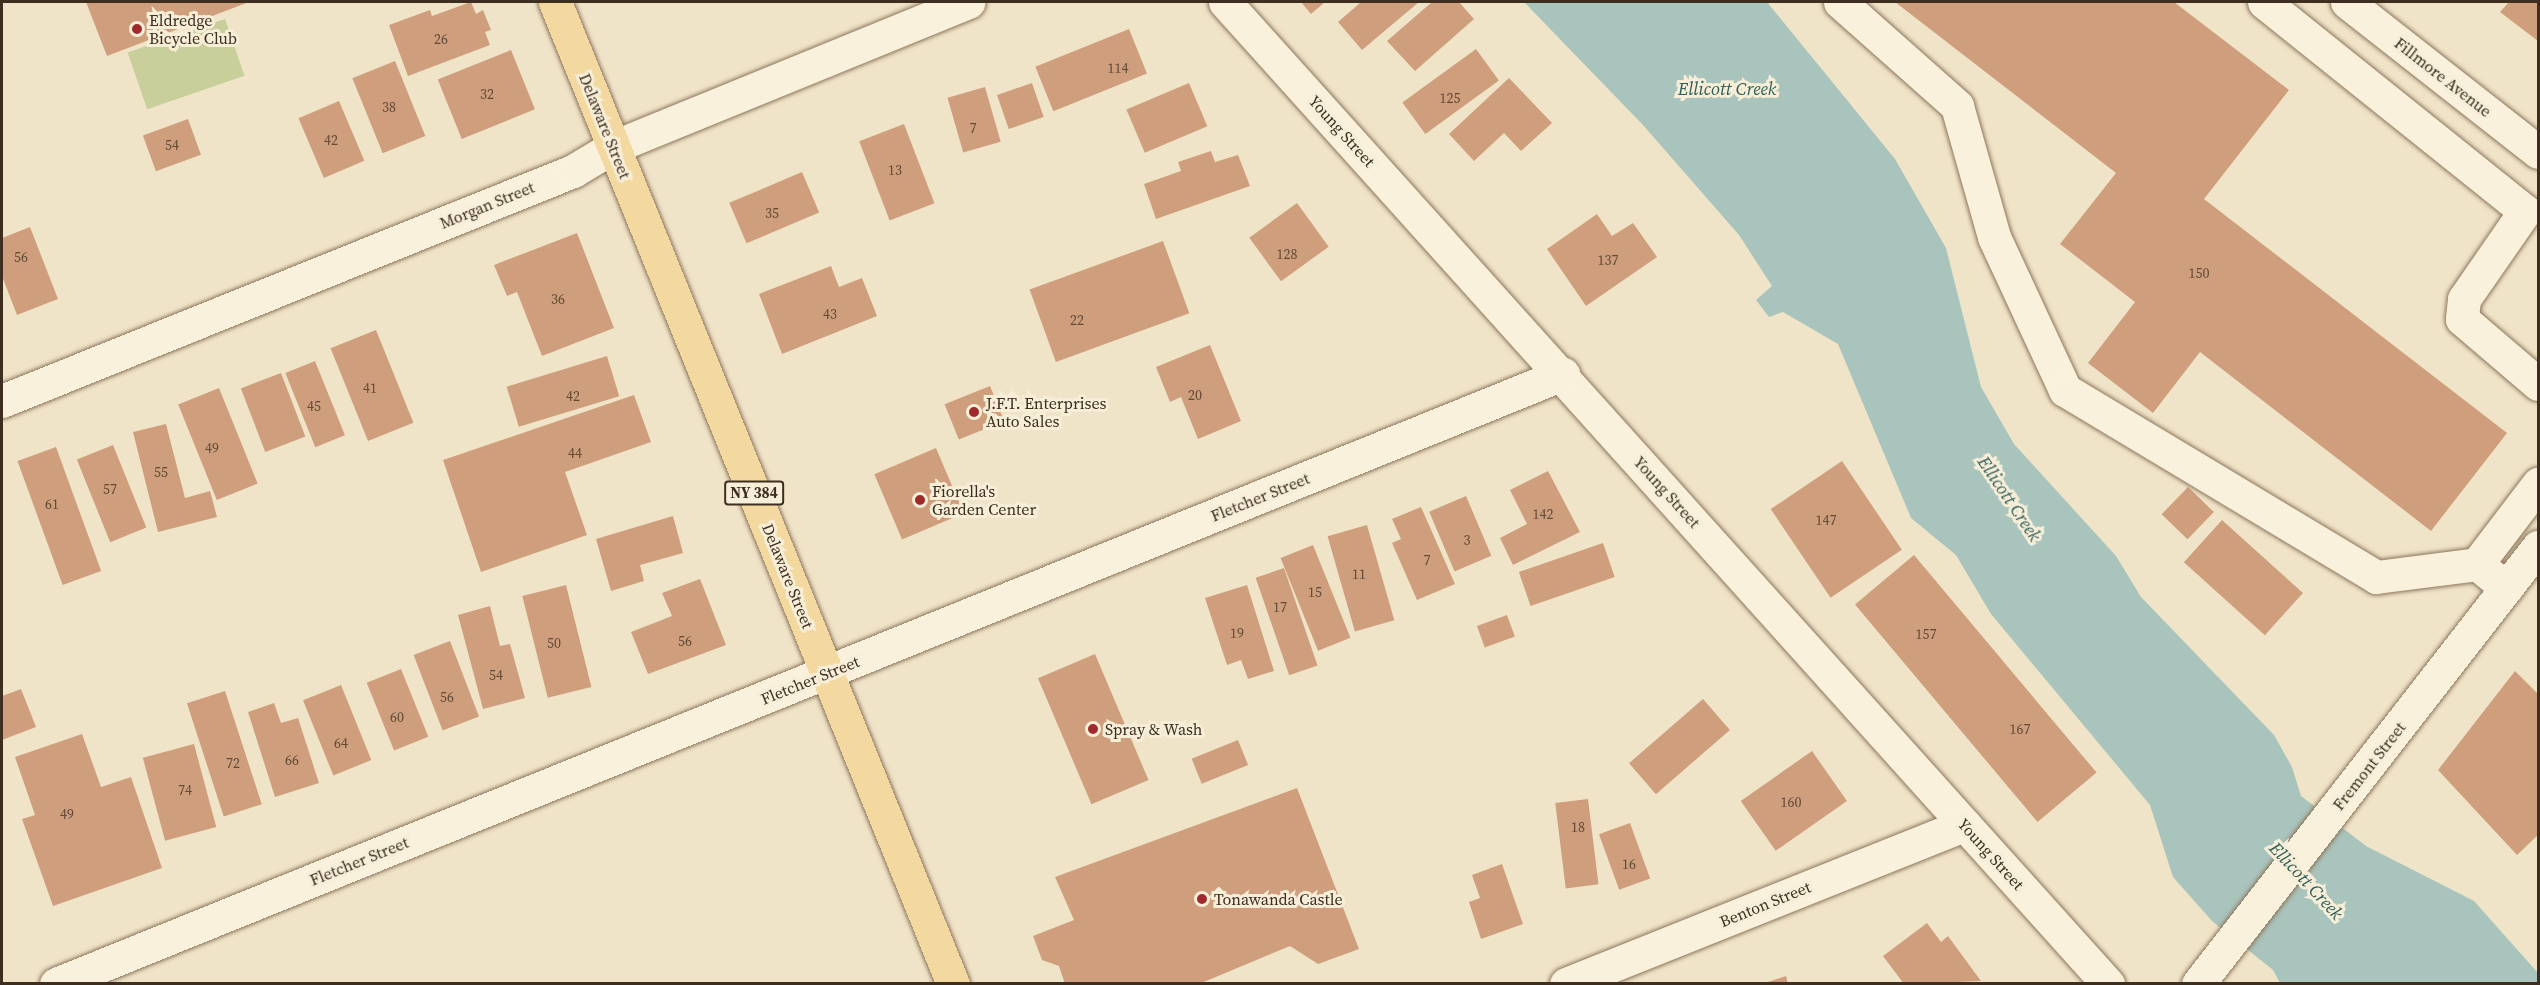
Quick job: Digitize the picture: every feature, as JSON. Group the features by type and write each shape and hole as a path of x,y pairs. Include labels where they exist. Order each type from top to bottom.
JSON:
{"main road":[{"name":"Delaware Street","path":"555,2 953,984"}],"street":[{"name":"Morgan Street","path":"2,401 573,171 613,147 969,2"},
{"name":"Young Street","path":"1225,2 1563,374 2108,984"},
{"path":"1840,2 1957,106 1994,237 2065,390 2376,577 2477,564 2538,484"},
{"path":"2264,2 2532,202 2464,299 2462,319 2538,384"},
{"name":"Fillmore Avenue","path":"2347,2 2538,153"},
{"name":"Fletcher Street","path":"56,984 828,674 1563,374"},
{"name":"Fremont Street","path":"2198,984 2538,547"},
{"path":"2477,564 2507,588"},
{"name":"Benton Street","path":"1566,984 1964,825"}],"green space":[{"path":"225,19 245,76 147,109 128,53"}],"water":[{"name":"Ellicott Creek","path":"1524,2 1767,2 1895,159 1946,248 1981,387 2014,444 2116,556 2141,597 2274,735 2292,767 2301,796 2366,846 2474,901 2538,973 2538,983 2280,983 2273,970 2212,921 2173,877 2150,805 1991,614 1956,555 1911,518 1838,344 1783,312 1769,317 1756,300 1772,286 1739,235 1643,125"}],"building":[{"name":"Eldredge Bicycle Club","path":"86,2 249,2 107,56"},
{"path":"471,2 476,14 483,10 491,30 485,32 490,45 408,76 389,25 430,10 432,16"},
{"path":"1301,2 1325,2 1311,14"},
{"path":"1361,2 1419,2 1362,50 1338,22"},
{"path":"1432,2 1459,2 1474,19 1415,71 1387,41"},
{"path":"1895,2 2174,2 2289,90 2204,199 2507,433 2431,531 2200,352 2153,413 2088,363 2135,302 2060,244 2116,173"},
{"path":"2509,2 2538,2 2538,41 2500,12"},
{"path":"1129,29 1147,74 1053,111 1035,67"},
{"path":"1476,49 1499,81 1425,134 1402,102"},
{"path":"511,50 535,109 462,139 438,80"},
{"path":"395,61 425,136 383,153 352,78"},
{"path":"1509,78 1552,123 1521,151 1504,133 1474,161 1449,134"},
{"path":"1032,83 1044,117 1009,129 997,95"},
{"path":"1189,83 1207,126 1145,153 1126,110"},
{"path":"985,87 1001,142 963,153 948,98"},
{"path":"339,101 364,161 324,178 298,118"},
{"path":"188,119 201,155 156,171 143,135"},
{"path":"904,124 934,203 890,221 859,141"},
{"path":"1211,151 1215,162 1238,155 1250,186 1156,219 1144,184 1181,171 1178,162"},
{"path":"802,172 819,213 746,243 729,203"},
{"path":"1297,203 1329,247 1281,281 1249,238"},
{"path":"1597,214 1612,236 1633,223 1657,257 1586,306 1547,249"},
{"path":"30,227 58,299 17,315 2,276 2,238"},
{"path":"577,233 614,328 542,356 517,292 507,296 494,265"},
{"path":"1163,241 1189,313 1056,362 1030,290"},
{"path":"831,266 839,287 862,278 877,316 782,354 759,294"},
{"path":"376,330 413,423 368,441 331,348"},
{"path":"1210,345 1241,421 1198,439 1181,397 1170,402 1156,367"},
{"path":"607,356 619,396 519,427 507,387"},
{"path":"315,361 345,435 315,447 285,373"},
{"path":"281,373 305,436 265,452 241,388"},
{"name":"J.F.T. Enterprises Auto Sales","path":"990,386 1004,421 959,440 945,404"},
{"path":"219,388 258,483 217,500 178,404"},
{"path":"634,395 651,442 565,472 587,535 481,572 443,460"},
{"path":"166,424 185,498 210,491 217,517 158,532 133,432"},
{"path":"113,445 146,528 110,542 77,460"},
{"path":"56,447 101,571 63,585 17,461"},
{"name":"Fiorella's Garden Center","path":"936,448 964,513 902,540 874,474"},
{"path":"1842,461 1902,550 1831,598 1771,509"},
{"path":"1548,471 1580,532 1513,565 1500,538 1527,524 1510,490"},
{"path":"2188,487 2214,512 2187,539 2162,514"},
{"path":"1466,496 1491,556 1455,571 1429,512"},
{"path":"1421,507 1455,584 1417,600 1392,543 1401,539 1392,519"},
{"path":"673,516 683,553 640,565 644,581 611,591 596,539"},
{"path":"2222,520 2303,593 2265,635 2184,562"},
{"path":"1367,525 1394,620 1355,631 1328,536"},
{"path":"1603,543 1615,577 1531,606 1519,572"},
{"path":"1313,545 1350,638 1318,651 1281,558"},
{"path":"1914,555 2097,773 2038,822 1855,604"},
{"path":"1284,568 1318,665 1289,675 1256,578"},
{"path":"700,579 726,645 648,674 631,632 672,616 662,593"},
{"path":"566,585 591,687 548,698 522,596"},
{"path":"1247,585 1274,671 1248,679 1241,660 1227,665 1205,598"},
{"path":"490,606 500,646 510,644 525,698 483,709 458,615"},
{"path":"1507,615 1515,637 1485,648 1477,626"},
{"path":"450,641 479,717 443,731 414,655"},
{"name":"Spray & Wash","path":"1095,654 1149,780 1091,804 1038,678"},
{"path":"401,669 428,737 394,751 367,683"},
{"path":"2515,671 2538,694 2538,835 2517,855 2438,770"},
{"path":"341,685 371,760 333,775 303,700"},
{"path":"21,689 36,727 2,740 2,696"},
{"path":"225,691 262,804 224,817 187,703"},
{"path":"1703,699 1730,730 1656,794 1629,763"},
{"path":"274,703 281,723 298,718 319,783 275,797 248,712"},
{"path":"82,734 101,787 131,777 162,868 53,906 22,819 35,815 15,757"},
{"path":"1238,740 1248,765 1202,784 1192,759"},
{"path":"194,744 216,827 165,841 143,758"},
{"path":"1812,751 1847,801 1776,851 1741,801"},
{"name":"Tonawanda Castle","path":"1297,788 1359,949 1318,964 1290,946 1199,984 1065,984 1059,966 1042,960 1033,936 1074,920 1055,877"},
{"path":"1588,799 1598,884 1566,888 1555,803"},
{"path":"1630,823 1650,878 1619,890 1599,834"},
{"path":"1502,864 1523,924 1481,939 1469,902 1480,898 1472,875"},
{"path":"1927,923 1941,942 1948,936 1981,981 1904,984 1883,956"},
{"path":"1786,976 1788,984 1765,984 1765,983"}],"place":[{"name":"Eldredge Bicycle Club","path":"137,29"},
{"name":"J.F.T. Enterprises Auto Sales","path":"974,412"},
{"name":"Fiorella's Garden Center","path":"920,500"},
{"name":"Spray & Wash","path":"1093,729"},
{"name":"Tonawanda Castle","path":"1202,899"}]}
